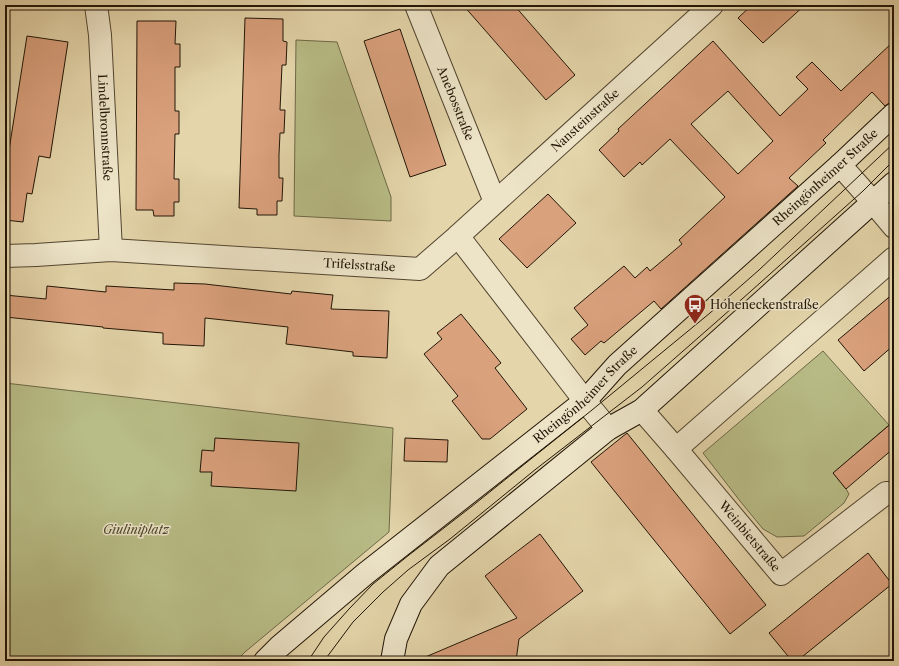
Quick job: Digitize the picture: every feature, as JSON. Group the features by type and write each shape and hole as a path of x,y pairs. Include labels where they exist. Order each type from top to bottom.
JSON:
{"street":[{"name":"Lindelbronnstraße","path":"96,5 100,35 111,250"},
{"name":"Anebosstraße","path":"416,5 495,202"},
{"name":"Nansteinstraße","path":"458,236 712,5"},
{"name":"Rheingönheimer Straße","path":"265,661 279,647 366,574 586,401 617,365 840,165 894,114"},
{"path":"840,165 894,228"},
{"path":"392,661 396,639 411,604 439,566 608,429 642,410 894,183"},
{"name":"Trifelsstraße","path":"5,256 111,250 420,269 458,236"},
{"path":"458,236 608,429"},
{"path":"676,449 894,258"},
{"name":"Weinbietstraße","path":"642,410 781,574 886,494 894,494"}],"green space":[{"path":"296,40 337,42 391,197 391,221 294,216"},
{"path":"823,351 889,425 833,473 849,494 844,503 804,536 777,537 763,529 703,453"},
{"name":"Giuliniplatz","path":"5,383 393,428 389,532 236,661 5,661"}],"building":[{"path":"463,5 514,5 575,75 546,100"},
{"path":"752,5 805,5 763,43 738,18"},
{"path":"245,18 283,19 283,41 287,42 286,65 282,65 280,110 285,110 284,133 280,133 279,155 279,178 283,178 282,201 277,201 277,215 257,215 257,209 239,208"},
{"path":"137,21 176,21 175,44 180,44 180,67 175,67 175,111 179,111 179,134 175,134 174,179 179,179 179,202 174,202 174,216 154,216 153,210 136,210"},
{"path":"400,29 446,165 410,177 364,41"},
{"path":"27,36 68,42 50,158 39,156 32,194 27,193 23,222 5,220 5,150 9,150"},
{"path":"713,41 780,116 808,89 796,77 812,62 841,91 894,41 894,102 891,102 885,106 872,92 823,140 826,143 789,178 798,186 661,309 654,301 604,343 601,341 585,355 571,339 588,325 574,308 624,266 635,278 647,267 650,271 682,244 679,240 725,197 670,139 642,165 640,162 624,177 599,150 619,131 618,129","holes":["728,91 773,141 738,174 691,124"]},
{"path":"548,194 576,223 527,268 499,239"},
{"path":"174,283 205,284 291,294 292,291 333,295 331,309 389,311 387,358 353,356 353,352 286,344 288,327 205,318 204,346 163,344 163,333 5,317 5,295 46,299 47,286 106,292 106,286 174,290"},
{"path":"894,293 894,345 864,371 838,340"},
{"path":"461,314 501,363 495,368 527,409 490,439 482,439 452,401 458,396 424,354 442,339 437,333"},
{"path":"894,421 894,448 846,489 833,473"},
{"path":"627,433 766,605 730,634 591,462"},
{"path":"215,438 299,443 296,491 211,486 212,472 200,472 202,450 214,451"},
{"path":"405,438 448,440 447,462 404,461"},
{"path":"540,534 583,591 519,639 516,661 416,661 517,618 485,576"},
{"path":"868,553 892,584 797,661 792,661 769,633"}],"tram line":[{"path":"308,661 324,637 373,584 592,410 710,313 759,270 894,143"},
{"path":"324,661 353,622 408,570 450,539 536,469 642,387 863,191 894,160"}],"place":[{"name":"Hoheneckenstraße","path":"695,324"}]}
